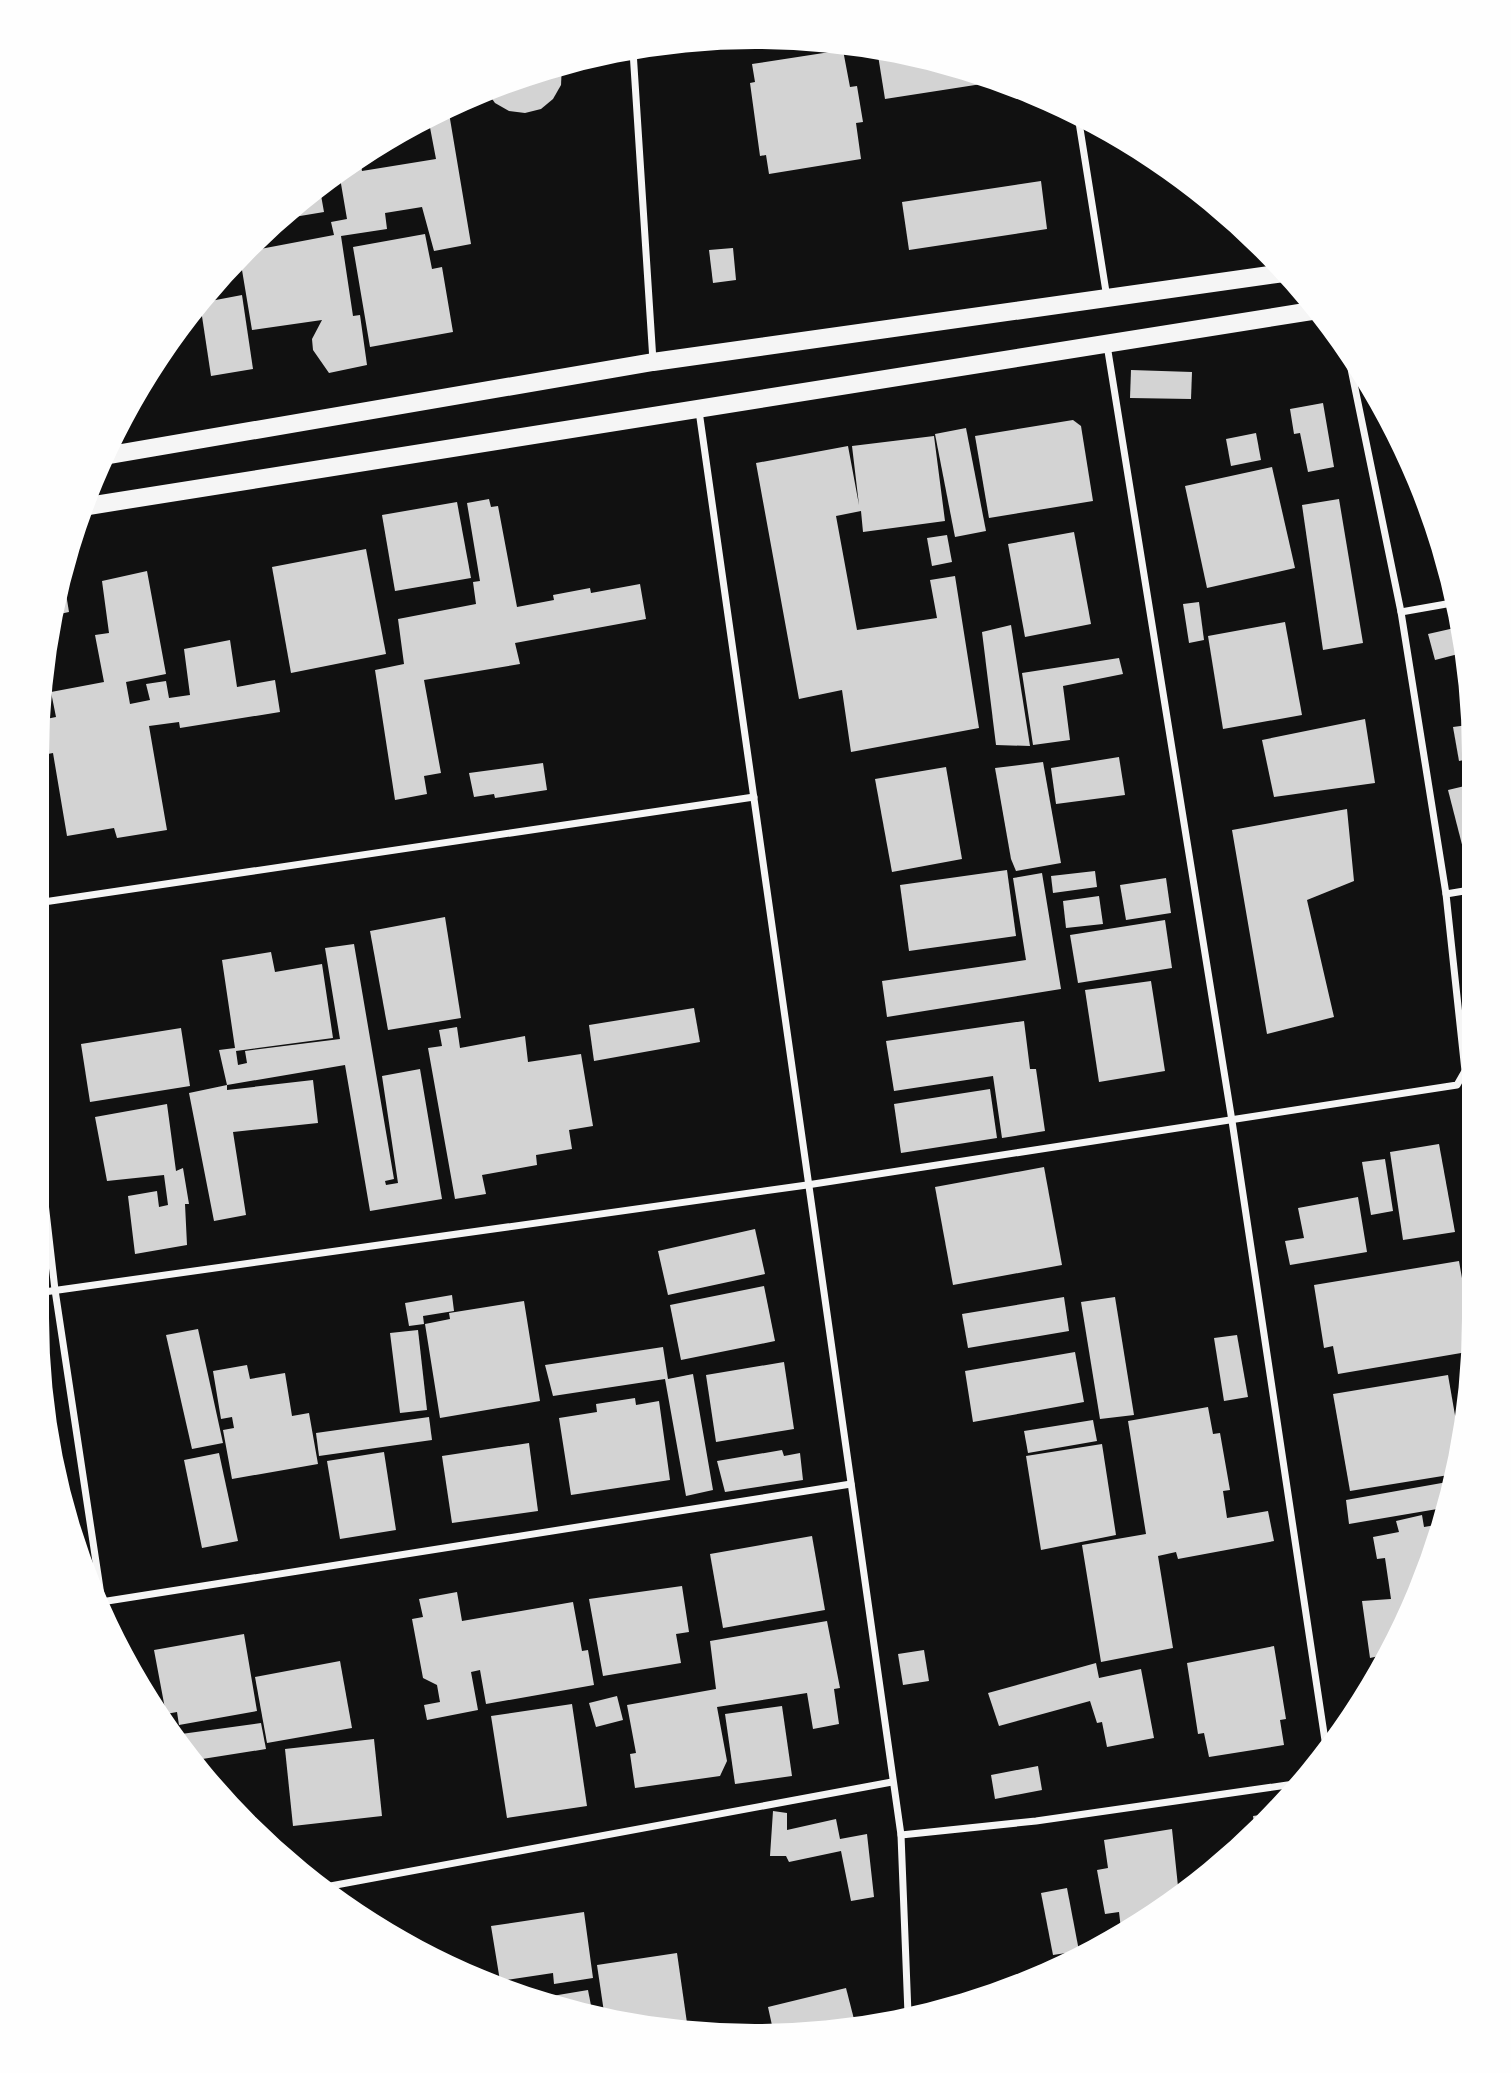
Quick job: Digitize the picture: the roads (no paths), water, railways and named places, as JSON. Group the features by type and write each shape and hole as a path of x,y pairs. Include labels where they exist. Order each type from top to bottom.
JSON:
{"main road":[{"path":"117,454 653,362 1273,275"},
{"path":"95,506 1305,312"}],"street":[{"path":"634,60 653,362"},
{"path":"1080,128 1108,298"},
{"path":"1107,344 1232,1121 1324,1736"},
{"path":"1353,380 1401,612 1446,894 1462,1043"},
{"path":"699,411 901,1835 908,2007"},
{"path":"1401,612 1445,604"},
{"path":"49,901 754,797"},
{"path":"1446,894 1462,891"},
{"path":"49,1291 807,1185 1232,1121 1457,1085 1462,1076"},
{"path":"49,1238 97,1572"},
{"path":"109,1601 851,1484"},
{"path":"335,1885 892,1782"},
{"path":"901,1835 1036,1821 1285,1785"}]}
